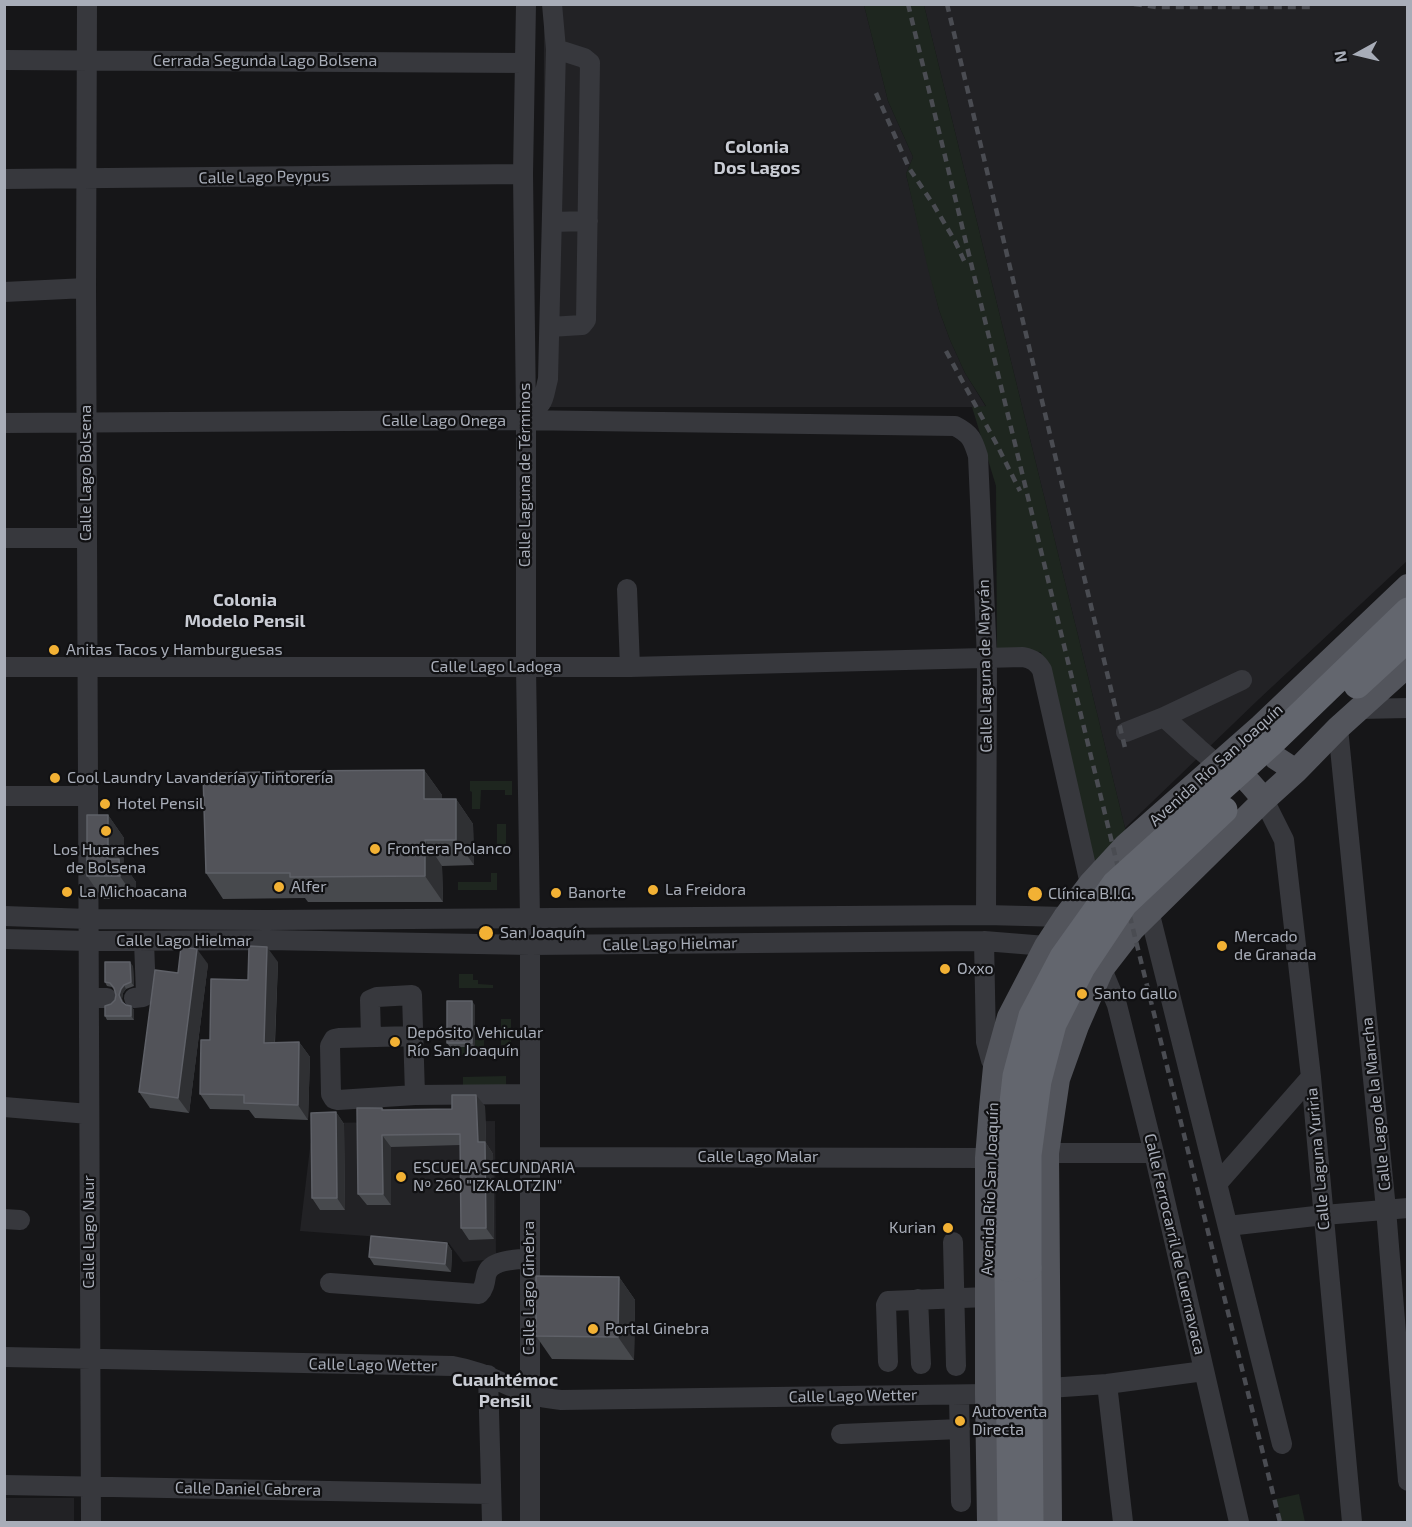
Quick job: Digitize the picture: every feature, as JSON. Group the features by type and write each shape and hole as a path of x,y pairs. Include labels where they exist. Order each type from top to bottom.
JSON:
{"highway":[{"name":"Avenida Río San Joaquín","path":"1018,1268 1007,1156 1016,1076 1032,1016 1063,957 1115,884 1270,744 1407,611"},
{"name":"Avenida Río San Joaquín","path":"1010,1522 1018,1268 1028,1155 1038,1081 1053,1024 1082,967 1124,904 1407,638"}],"main road":[{"name":"Avenida Río San Joaquín","path":"1010,1522 987,1394 987,1158 995,1067 1009,1017 1046,946 1065,917 1090,884 1126,845 1261,726 1407,586"},
{"path":"1050,1522 1047,1153 1058,1079 1077,1026 1102,969 1133,929 1338,728 1407,665"},
{"path":"1261,726 1264,743 1276,758 1296,771"},
{"path":"1218,765 1233,768 1264,800"},
{"path":"995,1067 1058,1079"}],"street":[{"name":"Calle Lago Bolsena","path":"87,4 87,796 90,941"},
{"name":"Calle Laguna de Términos","path":"526,4 523,174 530,945"},
{"path":"525,416 542,403 548,379 556,50 552,4"},
{"path":"550,327 582,326 586,320 590,63 584,58 556,50"},
{"name":"Cerrada Segunda Lago Bolsena","path":"4,60 525,63"},
{"name":"Calle Lago Peypus","path":"4,178 523,174"},
{"path":"552,222 588,222"},
{"path":"4,292 86,288"},
{"name":"Calle Lago Onega","path":"4,423 86,424 525,416 955,426"},
{"name":"Calle Laguna de Mayrán","path":"955,426 966,432 973,441 978,456 987,658 986,915"},
{"path":"4,538 87,538"},
{"path":"627,590 630,667"},
{"path":"987,658 1023,657 1038,663 1042,670 1090,884"},
{"name":"Calle Lago Ladoga","path":"4,667 526,668 987,658"},
{"path":"1126,732 1164,717 1242,680"},
{"path":"1359,710 1407,708"},
{"path":"1164,717 1218,765"},
{"name":"Calle Lago de la Mancha","path":"1338,728 1386,1209 1407,1481"},
{"path":"4,796 87,796"},
{"name":"Calle Laguna Yuriria","path":"1264,800 1284,840 1311,1077 1352,1522"},
{"path":"1149,912 1282,1444"},
{"name":"Calle Lago Hielmar","path":"4,916 89,919 530,919 986,915 1065,917"},
{"name":"Calle Lago Hielmar","path":"4,939 268,940 530,945 984,941 1046,946 1078,957 1102,969"},
{"name":"Calle Lago Naur","path":"90,941 98,998 89,1114 91,1522"},
{"path":"134,998 143,997 146,994 144,941"},
{"path":"984,941 987,1042 995,1067"},
{"name":"Calle Lago Ginebra","path":"530,945 530,1522"},
{"name":"Calle Ferrocarril de Cuernavaca","path":"1102,969 1117,1005 1154,1153 1239,1522"},
{"path":"371,1037 370,1000 376,997 412,995 415,1095"},
{"path":"413,1036 339,1038 332,1042 330,1046 331,1094 339,1100 415,1095 529,1094"},
{"path":"1217,1184 1311,1077"},
{"path":"4,1107 89,1114"},
{"path":"1047,1153 1154,1153"},
{"name":"Calle Lago Malar","path":"530,1157 987,1158"},
{"path":"1228,1226 1407,1208"},
{"path":"953,1242 956,1366"},
{"path":"330,1283 479,1294 483,1291 487,1270 491,1266 496,1263 530,1258"},
{"path":"888,1362 887,1302 890,1300 987,1297"},
{"path":"918,1299 921,1364"},
{"name":"Calle Lago Wetter","path":"4,1357 453,1366 488,1375 529,1394 561,1400 987,1394"},
{"path":"1049,1389 1204,1371"},
{"path":"488,1375 492,1522"},
{"path":"1107,1383 1124,1522"},
{"path":"959,1395 961,1502"},
{"path":"841,1434 960,1429"},
{"name":"Calle Daniel Cabrera","path":"4,1485 491,1494"}],"shaded area":[{"path":"544,5 864,5 888,101 913,157 906,174 939,310 965,373 986,407 543,407"},
{"path":"864,5 924,5 1127,836 1095,865 1041,652 997,651 996,486 972,407 986,406 965,373 939,310 906,174 913,157 888,101"},
{"path":"924,5 1407,5 1407,561 1125,828"},
{"path":"470,781 512,781 512,795 505,795 505,790 481,790 480,809 472,809"},
{"path":"497,824 506,824 506,852 497,852"},
{"path":"491,873 497,873 497,890 458,890 458,882 491,882"},
{"path":"459,974 473,974 473,980 478,980 478,984 493,985 493,988 459,988"},
{"path":"501,1019 511,1019 511,1045 501,1045"},
{"path":"475,1040 484,1040 484,1055 452,1055 452,1047 475,1047"},
{"path":"506,1076 506,1089 463,1089 463,1077"},
{"name":"ESCUELA SECUNDARIA Nº 260 \"IZKALOTZIN\"","path":"495,1121 496,1259 463,1262 448,1242 300,1231 313,1123"},
{"path":"1299,1494 1305,1522 1282,1522 1276,1499"},
{"path":"5,1498 74,1498 74,1522 5,1522"}],"building":[{"path":"424,770 424,799 456,799 456,840 425,840 425,876 290,877 290,873 206,873 203,774"},
{"path":"87,815 108,815 108,859 119,859 120,876 87,876"},
{"path":"249,946 267,947 264,1043 299,1042 298,1105 244,1103 244,1095 200,1094 201,1040 210,1040 211,979 248,980"},
{"path":"181,947 197,949 178,1098 139,1092 155,970 178,973"},
{"path":"105,962 130,962 131,982 124,985 119,995 122,1002 131,1006 131,1016 105,1016 105,1006 115,1000 116,995 110,983 105,982"},
{"path":"447,1001 472,1001 472,1043 447,1043"},
{"path":"452,1095 476,1095 478,1142 485,1142 486,1228 461,1228 460,1134 382,1135 383,1194 358,1194 357,1108 452,1109"},
{"path":"336,1112 337,1198 312,1198 311,1113"},
{"path":"371,1236 447,1243 445,1264 369,1257"},
{"path":"536,1276 619,1277 618,1337 536,1336"}],"railway":[{"path":"908,4 1280,1522"},
{"path":"947,4 1126,752"},
{"path":"1134,4 1156,7 1311,7"},
{"path":"876,93 909,168 955,241 966,265"},
{"path":"946,351 1020,491"}],"place":[{"name":"Anitas Tacos y Hamburguesas","path":"54,650"},
{"name":"Cool Laundry Lavandería y Tintorería","path":"55,778"},
{"name":"Hotel Pensil","path":"105,804"},
{"name":"Los Huaraches de Bolsena","path":"106,831"},
{"name":"Frontera Polanco","path":"375,849"},
{"name":"Alfer","path":"279,887"},
{"name":"La Freidora","path":"653,890"},
{"name":"La Michoacana","path":"67,892"},
{"name":"Banorte","path":"556,893"},
{"name":"Clínica B.I.G.","path":"1035,894"},
{"name":"San Joaquín","path":"486,933"},
{"name":"Mercado de Granada","path":"1222,946"},
{"name":"Oxxo","path":"945,969"},
{"name":"Santo Gallo","path":"1082,994"},
{"name":"Depósito Vehicular Río San Joaquín","path":"395,1042"},
{"name":"ESCUELA SECUNDARIA Nº 260 \"IZKALOTZIN\"","path":"401,1177"},
{"name":"Kurian","path":"948,1228"},
{"name":"Portal Ginebra","path":"593,1329"},
{"name":"Autoventa Directa","path":"960,1421"}],"district":[{"name":"Colonia Dos Lagos","path":"757,157"},
{"name":"Colonia Modelo Pensil","path":"245,610"},
{"name":"Cuauhtémoc Pensil","path":"505,1390"}]}
